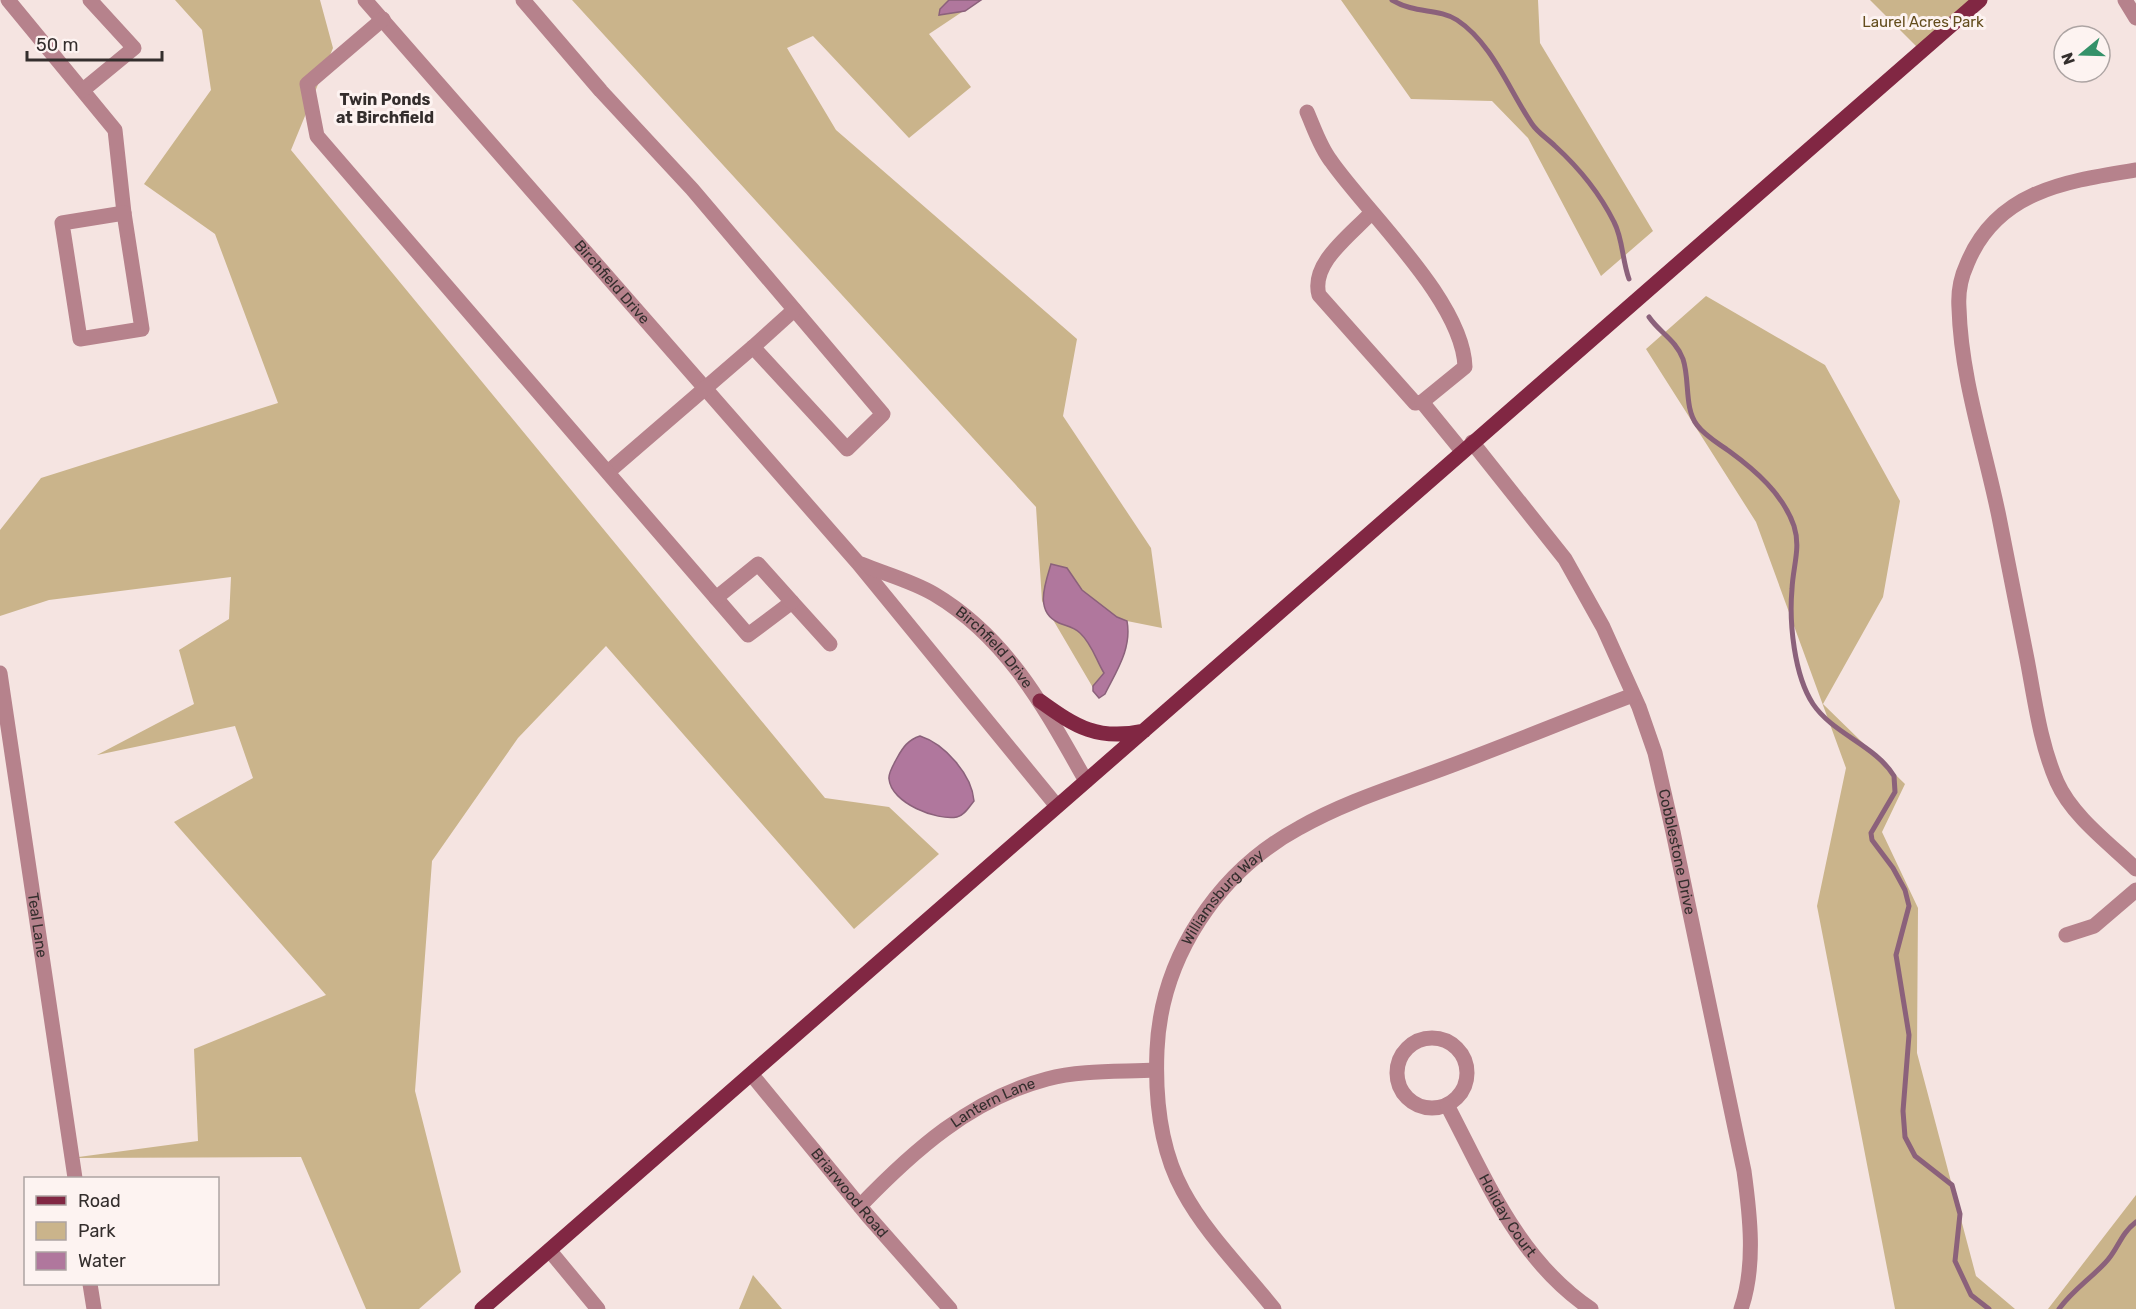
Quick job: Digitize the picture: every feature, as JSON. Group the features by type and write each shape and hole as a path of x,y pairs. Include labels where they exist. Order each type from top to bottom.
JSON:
{"main road":[{"path":"482,1309 752,1075 1056,805 1146,731 1467,447 1980,0"},
{"path":"1040,700 1069,722 1099,734 1125,735 1146,731"}],"street":[{"path":"8,0 114,130 142,329 80,339 62,223 124,213"},
{"path":"83,90 134,48 90,0"},
{"name":"Birchfield Drive","path":"365,0 858,563 1056,805"},
{"path":"523,0 602,92 692,189 883,414 847,449 753,347"},
{"path":"2125,0 2136,18"},
{"path":"383,20 307,84 317,136 748,635 792,602"},
{"path":"1307,112 1329,160 1438,298 1451,321 1465,358 1466,367 1422,402"},
{"path":"2136,170 2065,182 2022,201 2004,213 1989,228 1967,263 1958,306 1963,353 1978,431 1998,514 2037,713 2049,762 2059,785 2085,820 2136,869"},
{"name":"Cobblestone Drive","path":"1372,212 1322,266 1317,286 1319,295 1415,403 1422,402 1467,447 1565,559 1603,627 1655,753 1744,1171 1749,1253 1741,1309"},
{"path":"609,472 794,310"},
{"name":"Birchfield Drive","path":"858,563 933,594 984,632 1030,685 1086,781"},
{"path":"716,598 758,564 830,644"},
{"name":"Teal Lane","path":"0,673 75,1177"},
{"name":"Williamsburg Way","path":"1274,1309 1183,1192 1166,1147 1158,1100 1156,1070 1161,1010 1167,987 1187,940 1216,896 1255,857 1300,827 1351,804 1633,695"},
{"path":"2066,935 2094,926 2136,890"},
{"path":"1436,1037 1447,1041 1463,1056 1467,1078 1464,1089 1447,1105 1424,1107 1404,1094 1397,1072 1399,1060 1414,1042 1436,1037"},
{"name":"Lantern Lane","path":"860,1206 929,1141 964,1114 1006,1093 1047,1079 1067,1075 1156,1070"},
{"name":"Briarwood Road","path":"752,1075 860,1206 950,1309"},
{"name":"Holiday Court","path":"1447,1105 1516,1235 1548,1273 1591,1309"},
{"path":"550,1251 598,1309"},
{"path":"90,1285 94,1309"}],"green space":[{"path":"175,0 320,0 333,48 291,150 825,798 889,807 939,854 854,929 606,646 518,738 432,861 415,1091 461,1272 419,1309 366,1309 301,1157 71,1158 198,1141 194,1049 326,995 174,822 253,778 235,726 97,755 194,704 179,650 229,619 231,577 49,600 0,616 0,530 41,478 278,403 215,234 144,184 211,90 202,30"},
{"path":"572,0 980,0 929,34 971,87 909,138 813,36 787,48 836,130 1077,339 1063,416 1151,548 1162,628 1127,621 1099,698 1042,601 1036,507"},
{"path":"1341,0 1538,0 1540,43 1653,231 1601,276 1528,138 1492,101 1411,99"},
{"name":"Laurel Acres Park","path":"1870,0 1982,0 1922,52"},
{"path":"1706,296 1825,365 1900,501 1883,597 1823,704 1905,784 1882,832 1918,908 1917,1053 1976,1276 2015,1309 1895,1309 1817,906 1846,768 1756,522 1646,349"},
{"path":"2136,1195 2136,1309 2048,1309"},
{"path":"753,1275 782,1309 739,1309"}],"water":[{"path":"949,0 981,0 965,11 939,15 940,9"},
{"path":"1051,564 1067,568 1082,590 1117,617 1127,621 1127,640 1122,659 1105,694 1099,698 1093,691 1093,686 1104,673 1091,647 1078,631 1059,623 1046,612 1043,597"},
{"path":"920,736 948,753 968,781 974,801 960,816 948,817 927,813 906,803 892,788 889,779 891,768 906,744"}],"waterway":[{"path":"1392,0 1409,7 1450,16 1480,41 1534,127 1572,163 1602,201 1617,229 1629,279"},
{"path":"1649,317 1680,352 1685,367 1690,410 1697,425 1758,475 1783,503 1789,514 1796,534 1797,550 1791,602 1794,648 1801,678 1813,704 1831,724 1876,756 1894,776 1895,792 1871,833 1872,840 1893,868 1905,890 1909,906 1896,955 1909,1035 1903,1111 1905,1137 1915,1156 1952,1185 1960,1214 1955,1261 1971,1295 1989,1309"},
{"path":"2059,1309 2105,1263 2126,1232 2136,1222"}],"district":[{"name":"Twin Ponds at Birchfield","path":"385,108"}]}
